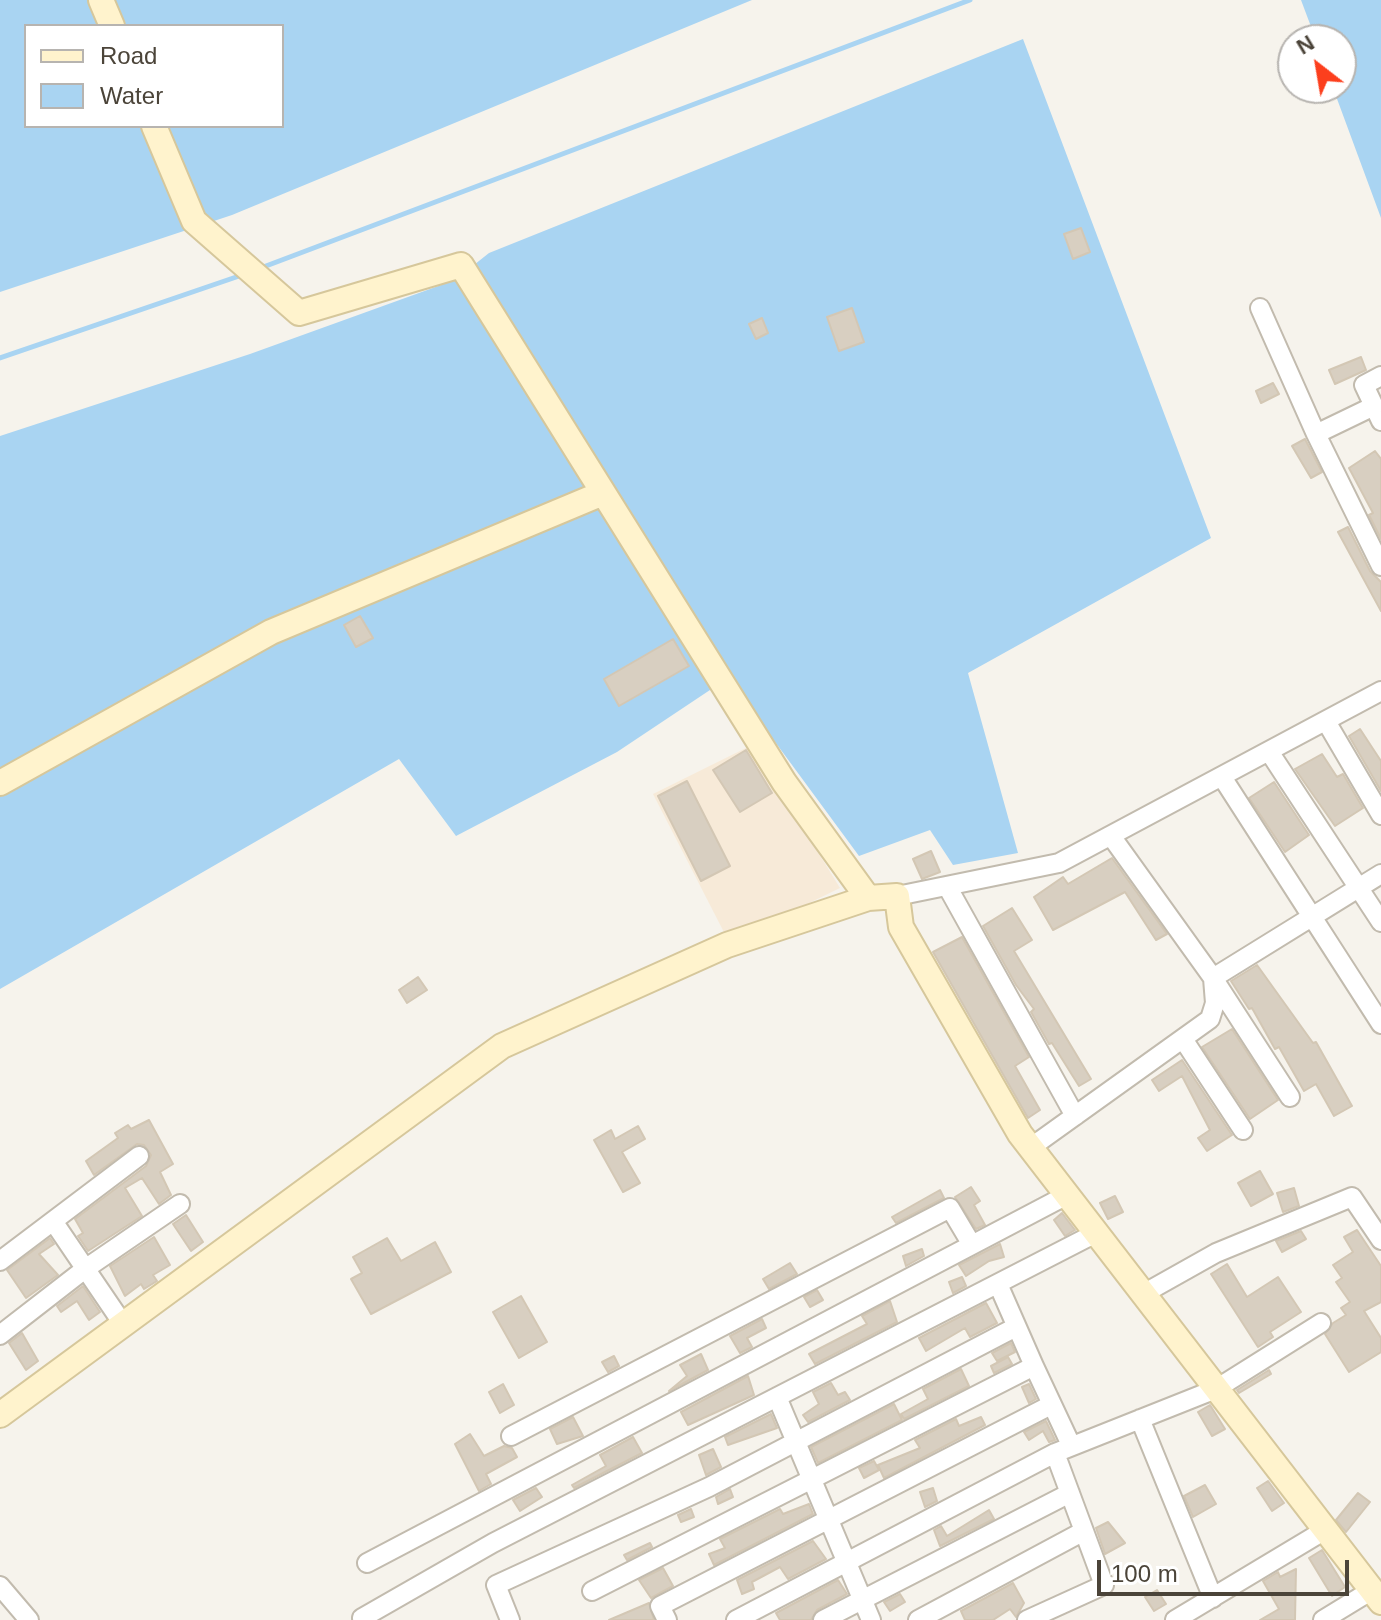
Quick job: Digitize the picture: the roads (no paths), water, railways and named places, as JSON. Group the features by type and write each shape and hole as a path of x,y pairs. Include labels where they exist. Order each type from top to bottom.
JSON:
{"street":[{"path":"101,0 111,24"},
{"path":"155,128 194,221 285,304 299,313 461,265 784,782 868,898"},
{"path":"1260,308 1316,434 1381,566"},
{"path":"1316,434 1377,413 1364,385 1381,376"},
{"path":"0,783 271,632 603,493"},
{"path":"0,1415 502,1046 727,945 868,898 897,896 1059,863 1327,723 1381,691"},
{"path":"1327,723 1381,815"},
{"path":"1270,753 1381,922"},
{"path":"1222,777 1381,1024"},
{"path":"1111,836 1213,978 1290,1097"},
{"path":"1213,978 1381,874"},
{"path":"947,886 1075,1116"},
{"path":"897,896 901,927 1030,1148 1376,1596 1323,1620"},
{"path":"1030,1148 1210,1019 1215,1003 1213,978"},
{"path":"1183,1039 1243,1130"},
{"path":"0,1261 139,1156"},
{"path":"367,1563 1067,1195"},
{"path":"1143,1294 1216,1253 1352,1197 1381,1240"},
{"path":"0,1335 85,1269 180,1204"},
{"path":"511,1436 950,1208 972,1245"},
{"path":"53,1221 123,1324"},
{"path":"362,1618 493,1543 1096,1233"},
{"path":"998,1284 1051,1405 1063,1449 1070,1493 1104,1585 1027,1620"},
{"path":"736,1620 757,1616 848,1561 1063,1449 1216,1389 1321,1323"},
{"path":"510,1620 496,1585 709,1487 1016,1327"},
{"path":"592,1591 1034,1366"},
{"path":"777,1397 871,1620"},
{"path":"667,1620 660,1606 1051,1405"},
{"path":"1140,1419 1213,1598"},
{"path":"823,1620 1070,1493"},
{"path":"1183,1618 1325,1530"},
{"path":"918,1620 1084,1531"},
{"path":"0,1586 29,1620"}],"water":[{"path":"0,0 752,0 232,215 0,292"},
{"path":"1301,0 1381,0 1381,218 1339,104 1357,104 1357,24 1310,24"},
{"path":"1023,39 1211,538 968,673 1018,853 953,865 930,830 859,856 728,678 617,752 456,836 399,759 0,989 0,436 250,354 455,280 489,253"}],"waterway":[{"path":"258,269 970,0"},
{"path":"0,358 245,274"}]}
